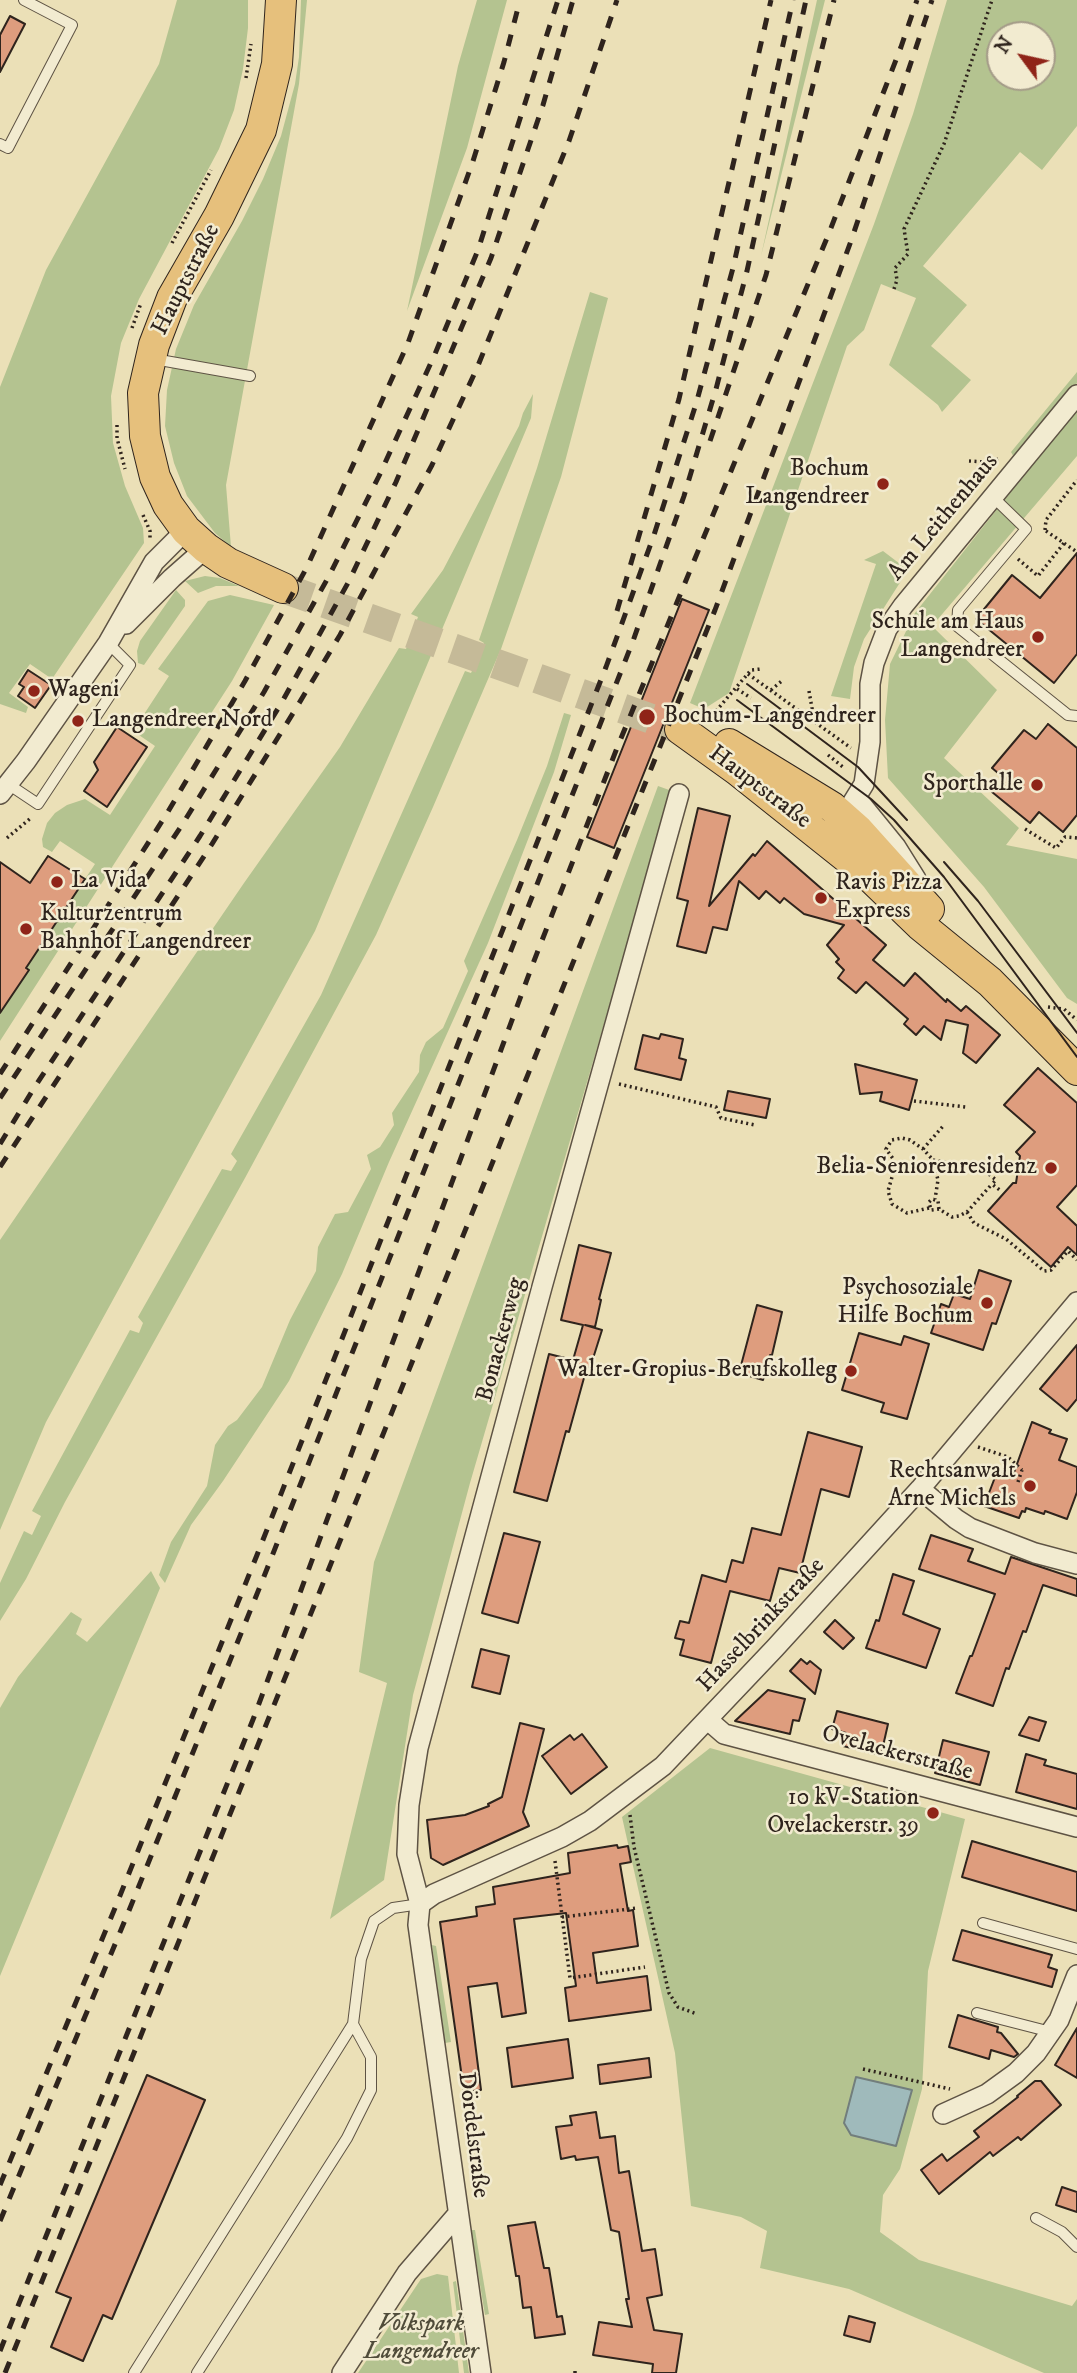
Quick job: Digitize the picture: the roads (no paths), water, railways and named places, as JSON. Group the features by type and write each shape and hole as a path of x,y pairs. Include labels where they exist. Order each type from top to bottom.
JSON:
{"main road":[{"name":"Hauptstraße","path":"281,0 277,64 261,130 225,205 172,298 150,358 143,393 145,436 155,477 169,505 196,539 238,568 283,588"},
{"name":"Hauptstraße","path":"974,968 926,905 843,819 819,797 727,743 680,729 737,770 843,819 920,925 1016,1006 1077,1070"},
{"name":"Hauptstraße","path":"1016,1006 1055,1028 1077,1045"}],"street":[{"name":"Am Leithenhaus","path":"843,819 864,784 870,743 870,684 874,663 887,629 903,606 1077,396"},
{"path":"4,789 108,643 154,562 196,539"},
{"path":"108,643 172,578 196,539"},
{"name":"Bonackerweg","path":"420,1904 407,1854 406,1834 418,1748 679,794"},
{"name":"Hasselbrinkstraße","path":"420,1904 434,1894 553,1841 590,1821 663,1766 920,1489 1077,1303"},
{"path":"920,1489 970,1528 1035,1553 1077,1564"},
{"name":"Ovelackerstraße","path":"708,1720 724,1734 1077,1827"},
{"name":"Dördelstraße","path":"420,1904 418,1925 481,2373"},
{"path":"943,2114 987,2094 1016,2073 1036,2053 1052,2032 1077,1975"},
{"path":"342,2373 407,2273 457,2215"}],"lane":[{"path":"0,144 8,148 72,25 24,0"},
{"path":"150,358 250,376"},
{"path":"993,497 1026,529 958,610 957,626 1068,715 1077,716"},
{"path":"4,789 38,804 130,665 108,643"},
{"path":"134,2373 353,2024 361,1959 374,1921 393,1908 420,1904"},
{"path":"983,1923 1077,1949"},
{"path":"977,2013 1052,2032"},
{"path":"197,2373 347,2138 371,2090 371,2057 353,2024"},
{"path":"1036,2218 1062,2232 1077,2247"}],"water":[{"path":"856,2077 912,2090 896,2146 851,2135 844,2123"}],"tunnel":[{"path":"283,588 680,729"}],"tram line":[{"path":"747,684 858,767 907,820"},
{"path":"737,700 871,799 894,820 944,877 1077,1057"},
{"path":"944,862 978,901 1077,1033"}],"railway":[{"path":"0,1074 166,815 245,681 307,567 408,343 473,161 520,0"},
{"path":"0,1098 182,825 264,692 329,576 435,354 478,250 558,0"},
{"path":"0,1144 200,836 282,702 349,581 396,482 491,258 543,105 573,0"},
{"path":"0,1167 212,844 295,710 340,635 432,465 477,368 569,141 617,0"},
{"path":"617,611 679,399 771,0"},
{"path":"0,2185 257,1555 606,667 654,535 696,404 733,268 793,0"},
{"path":"0,2221 263,1579 633,641 684,496 716,389 747,271 806,0"},
{"path":"710,441 766,275 834,0"},
{"path":"0,2351 254,1717 532,966 617,748 829,233 917,0"},
{"path":"5,2373 715,610 851,241 932,0"}],"place":[{"name":"Bochum Langendreer","path":"883,484"},
{"name":"Schule am Haus Langendreer","path":"1038,637"},
{"name":"Wageni","path":"34,691"},
{"name":"Bochum-Langendreer","path":"647,717"},
{"name":"Langendreer Nord","path":"78,721"},
{"name":"Sporthalle","path":"1037,785"},
{"name":"La Vida","path":"57,882"},
{"name":"Ravis Pizza Express","path":"821,898"},
{"name":"Kulturzentrum Bahnhof Langendreer","path":"26,929"},
{"name":"Belia-Seniorenresidenz","path":"1051,1168"},
{"name":"Psychosoziale Hilfe Bochum","path":"987,1303"},
{"name":"Walter-Gropius-Berufskolleg","path":"851,1371"},
{"name":"Rechtsanwalt Arne Michels","path":"1030,1486"},
{"name":"10 kV-Station Ovelackerstr. 39","path":"933,1813"}],"park label":[{"name":"Volkspark Langendreer","path":"421,2339"}]}
